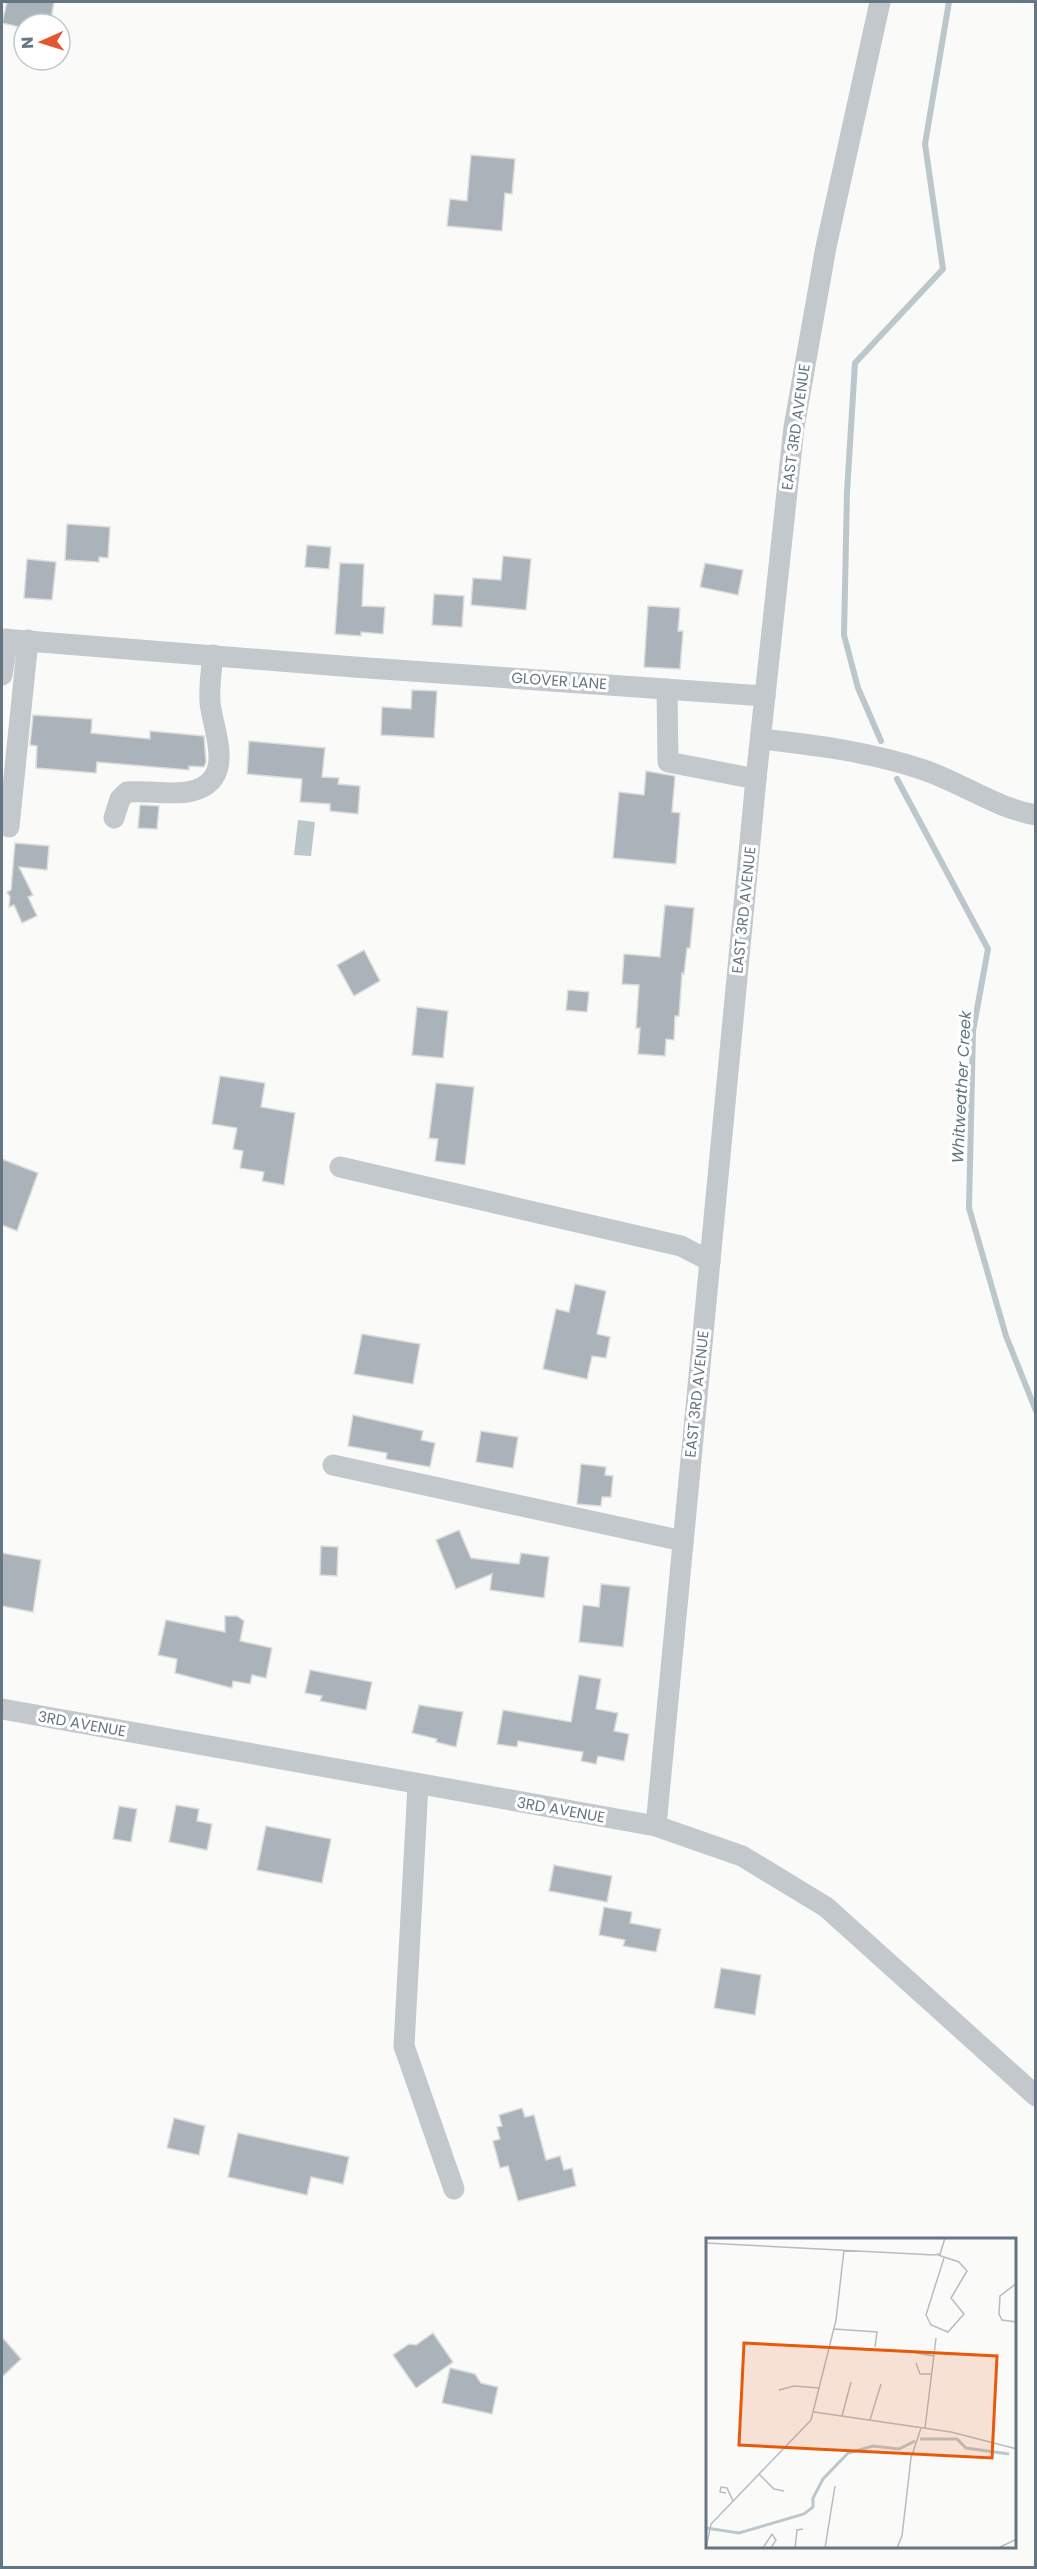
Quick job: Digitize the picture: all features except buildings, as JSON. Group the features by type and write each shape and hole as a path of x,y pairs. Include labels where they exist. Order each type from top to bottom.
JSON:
{"street":[{"name":"EAST 3RD AVENUE","path":"656,1826 756,779 794,427 826,247 880,2"},
{"name":"GLOVER LANE","path":"12,640 765,696"},
{"path":"2,675 12,640"},
{"path":"9,827 12,640"},
{"path":"114,818 120,798 128,792 194,791 208,782 217,771 219,741 210,704 213,656"},
{"path":"667,689 668,762 756,779"},
{"path":"761,739 834,747 926,770 999,804 1035,815"},
{"path":"340,1167 681,1246 710,1261"},
{"path":"333,1465 683,1540"},
{"name":"3RD AVENUE","path":"2,1709 656,1826 742,1856 826,1907 1035,2096"},
{"path":"418,1785 404,2046 454,2189"}],"shaded area":[{"path":"298,820 315,822 311,856 294,855"}],"waterway":[{"path":"881,741 858,688 844,635 847,492 855,363 943,269 925,144 949,2"},
{"name":"Whitweather Creek","path":"897,779 988,949 973,1031 969,1208 1006,1336 1036,1411"}]}
